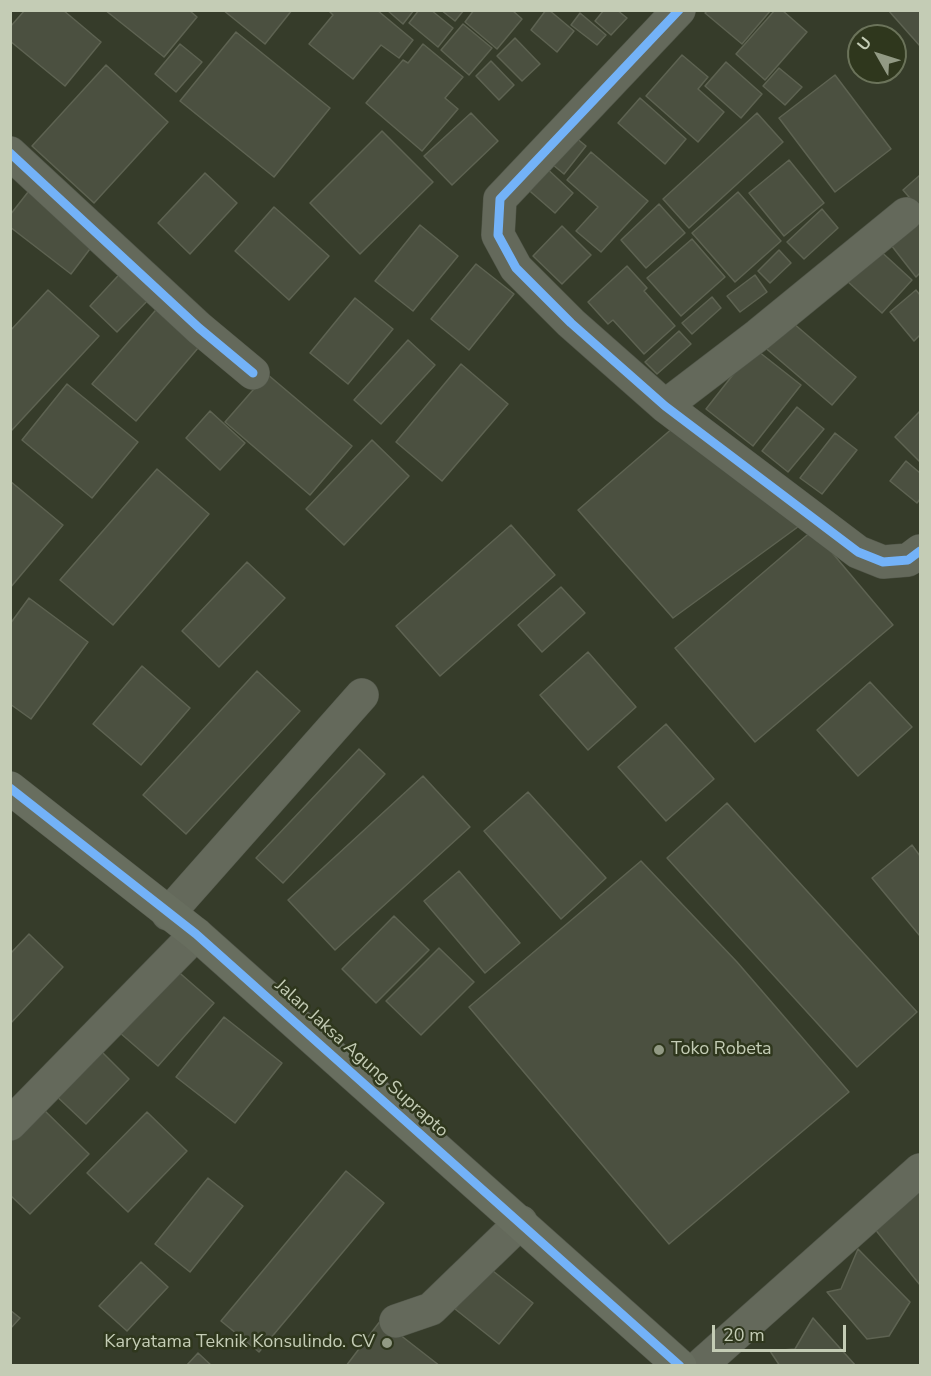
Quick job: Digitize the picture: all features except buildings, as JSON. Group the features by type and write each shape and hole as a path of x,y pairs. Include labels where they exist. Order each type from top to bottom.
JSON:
{"street":[{"path":"679,10 500,199 498,235 516,268 571,322 665,406 858,552 883,562 908,560 921,551"},
{"path":"10,153 199,328 253,373"},
{"path":"665,406 758,335 906,214"},
{"path":"168,914 362,695"},
{"name":"Jalan Jaksa Agung Suprapto","path":"10,788 196,934 680,1365"},
{"path":"10,1124 196,934"},
{"path":"700,1365 921,1170"},
{"path":"396,1321 431,1309 521,1222"}],"cycle path":[{"path":"679,10 500,199 498,235 516,268 571,323 665,406 858,552 883,562 908,560 920,551"},
{"path":"10,153 199,328 253,373"},
{"path":"10,788 196,934 680,1366"}],"place":[{"name":"Toko Robeta","path":"659,1050"},
{"name":"Karyatama Teknik Konsulindo. CV","path":"387,1343"}]}
